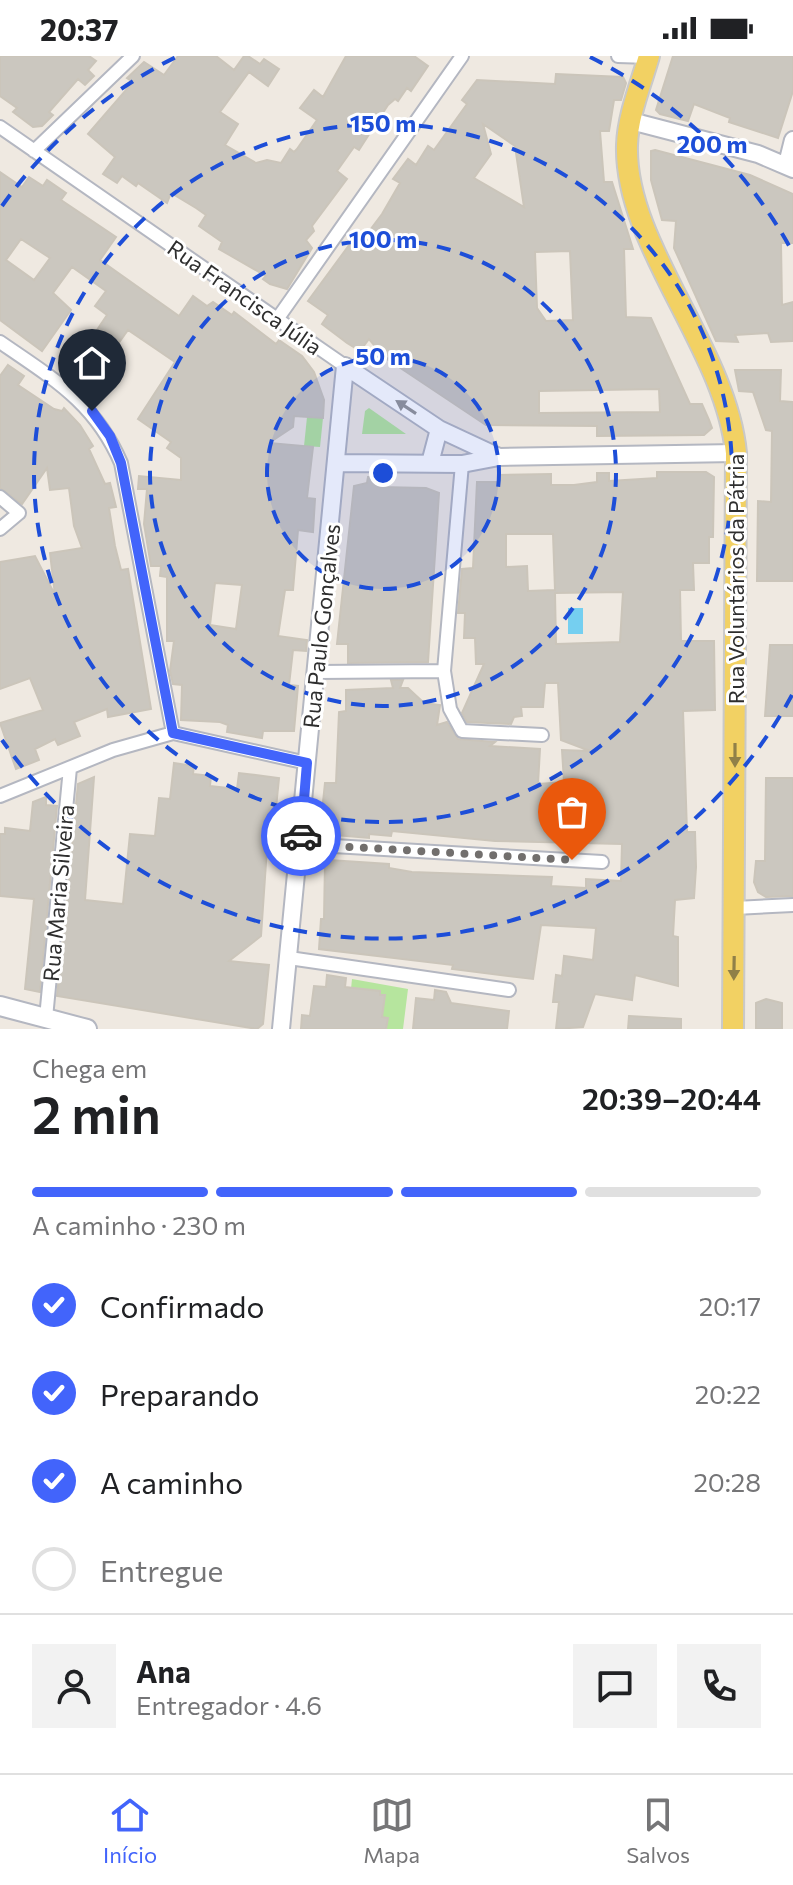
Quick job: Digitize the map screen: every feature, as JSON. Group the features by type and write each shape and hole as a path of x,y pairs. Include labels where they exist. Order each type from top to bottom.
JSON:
{"main road":[{"name":"Rua Voluntários da Pátria","path":"649,56 627,145 639,211 720,388 736,453 733,1029"},
{"path":"0,1006 87,1029"}],"street":[{"path":"34,151 133,56"},
{"path":"278,318 462,56"},
{"path":"618,56 649,56"},
{"path":"631,121 790,166 793,140"},
{"name":"Rua Francisca Júlia","path":"0,127 439,429 499,457 736,453"},
{"path":"0,342 66,388 92,411 110,436 121,463 173,733"},
{"name":"Rua Paulo Gonçalves","path":"281,1029 345,366"},
{"path":"430,463 439,429"},
{"path":"338,463 462,464 499,457"},
{"path":"462,464 444,671 450,709 462,731 542,735"},
{"path":"0,497 19,513 0,529"},
{"path":"317,672 444,671"},
{"path":"0,796 145,739 173,733 307,763"},
{"name":"Rua Maria Silveira","path":"46,1018 70,768"},
{"path":"300,844 602,862"},
{"path":"735,908 793,905"},
{"path":"289,958 509,990"}],"green space":[{"path":"369,408 406,434 362,434 365,411"},
{"path":"307,417 323,418 320,447 304,446"},
{"path":"352,979 408,989 403,1029 347,1029"}],"water":[{"path":"568,608 583,608 583,634 568,634"}],"building":[{"path":"0,56 89,56 96,61 88,70 94,76 85,85 78,79 49,112 53,115 42,126 33,127 13,112 17,108 0,96"},
{"path":"178,56 216,56 234,70 244,56 248,56 260,64 264,59 279,69 268,86 249,72 220,112 238,124 225,145 256,163 267,160 281,163 290,149 294,152 297,149 317,120 300,108 314,90 323,97 346,56 414,56 428,66 411,91 407,88 398,101 395,99 388,105 359,150 354,147 337,171 347,179 312,226 314,231 306,240 312,248 287,289 270,284 263,279 266,276 219,249 222,242 199,226 206,215 196,208 171,193 167,203 138,183 136,186 122,176 117,183 103,174 115,157 88,134 133,82 127,78 144,62 164,75"},
{"path":"673,56 793,56 793,91 778,138 729,122 730,118 694,104 688,121 660,114 656,110"},
{"path":"556,74 623,77 626,83 621,100 614,100 609,131 600,131 604,182 612,182 633,249 624,249 626,317 651,318 690,404 702,404 712,428 704,435 597,436 597,426 486,425 384,357 369,339 360,351 347,343 322,324 328,315 308,301 358,233 364,238 382,214 400,183 393,179 408,159 416,165 428,146 434,150 467,104 462,100 477,80 555,84","holes":["483,124 515,146 524,207 474,178 491,154","570,251 573,320 546,321 537,308 535,252","659,389 660,412 539,413 539,391"]},
{"path":"651,151 750,175 793,194 793,243 781,243 782,305 793,302 793,341 771,342 768,333 735,335 738,342 716,341 674,248 676,221 662,220 651,180"},
{"path":"0,172 22,187 29,177 43,186 47,180 66,193 61,200 116,237 100,260 179,316 193,296 207,306 213,302 232,315 234,312 276,344 279,340 302,356 314,372 324,400 323,418 294,416 293,427 269,443 313,447 307,498 315,499 313,532 298,530 293,590 285,590 278,636 307,640 306,651 293,650 289,685 298,686 294,731 263,731 262,738 227,732 228,725 220,722 181,720 182,685 173,684 170,671 174,641 167,641 167,577 160,576 161,566 151,566 144,524 147,489 138,489 139,476 181,480 181,458 167,448 171,442 138,419 175,362 128,330 118,344 97,330 107,315 95,306 106,291 72,267 53,293 71,310 42,351 0,320","holes":["21,239 50,258 34,280 6,260","215,583 242,585 236,629 210,625"]},
{"path":"8,365 24,376 18,385 54,409 62,411 64,408 80,425 93,446 89,449 105,484 110,483 116,507 109,508 115,546 121,570 128,569 151,709 108,717 107,709 74,722 80,736 58,745 55,739 35,749 39,760 16,769 0,723 43,710 30,678 0,689 0,562 35,556 55,595 50,553 82,548 74,526 69,488 50,490 47,468 22,504 0,488 0,376"},
{"path":"735,370 781,370 780,401 793,402 793,581 757,581 758,501 771,502 772,431 766,430 753,392 739,391"},
{"path":"657,472 706,472 714,477 713,537 709,537 709,563 693,563 694,590 680,590 681,641 714,641 715,710 683,711 687,832 695,832 696,867 694,898 675,900 673,936 678,937 678,986 635,975 632,1000 595,994 583,1027 556,1029 559,1002 553,1002 556,975 562,976 564,956 593,960 596,928 541,925 533,979 452,969 453,965 319,949 321,919 324,919 325,861 329,860 389,864 389,868 412,872 552,877 551,886 586,888 586,879 621,881 622,844 495,841 392,831 391,836 369,834 369,838 336,835 336,826 321,821 325,783 336,783 339,712 346,711 346,690 393,688 391,680 403,680 400,688 408,688 424,703 440,705 437,725 447,722 458,739 495,742 490,746 540,749 538,784 564,782 562,750 590,751 561,740 558,683 545,683 543,707 521,707 522,716 514,717 511,724 467,722 462,713 484,664 476,664 475,638 464,638 465,613 458,613 462,569 473,568 477,482 499,482 499,475 551,474 551,485 597,482 597,473 609,473 609,481 657,478","holes":["506,534 553,534 555,590 528,591 527,566 506,567","623,592 620,642 556,644 555,593"]},
{"path":"368,477 380,477 379,487 426,488 439,493 428,662 348,663 348,644 337,644 354,486 367,483"},
{"path":"770,645 793,645 793,716 765,716"},
{"path":"174,763 194,766 193,774 211,776 210,786 237,789 239,773 279,778 274,828 283,829 281,849 267,848 261,936 229,961 269,965 263,1024 257,1029 57,996 78,784 94,777 85,900 123,904 130,834 155,836 159,798 170,799"},
{"path":"766,778 793,778 793,896 766,897 758,892 754,882 756,861 765,861"},
{"path":"46,797 46,805 57,806 40,992 25,989 34,899 0,896 0,834 5,834 5,828 30,831 33,802"},
{"path":"327,975 346,978 345,987 380,991 380,995 385,995 382,1017 388,1018 386,1029 301,1029 302,1015 310,1016 314,986 326,987"},
{"path":"435,990 446,992 451,1003 509,1011 507,1029 413,1029 416,998 434,1000"},
{"path":"766,999 782,1003 782,1029 756,1029 756,1003"},
{"path":"629,1016 681,1019 681,1029 628,1029"}],"way so far":[{"path":"301,836 300,844 572,860"}],"route":[{"path":"92,411 110,436 121,463 173,733 307,763 301,836"}]}
